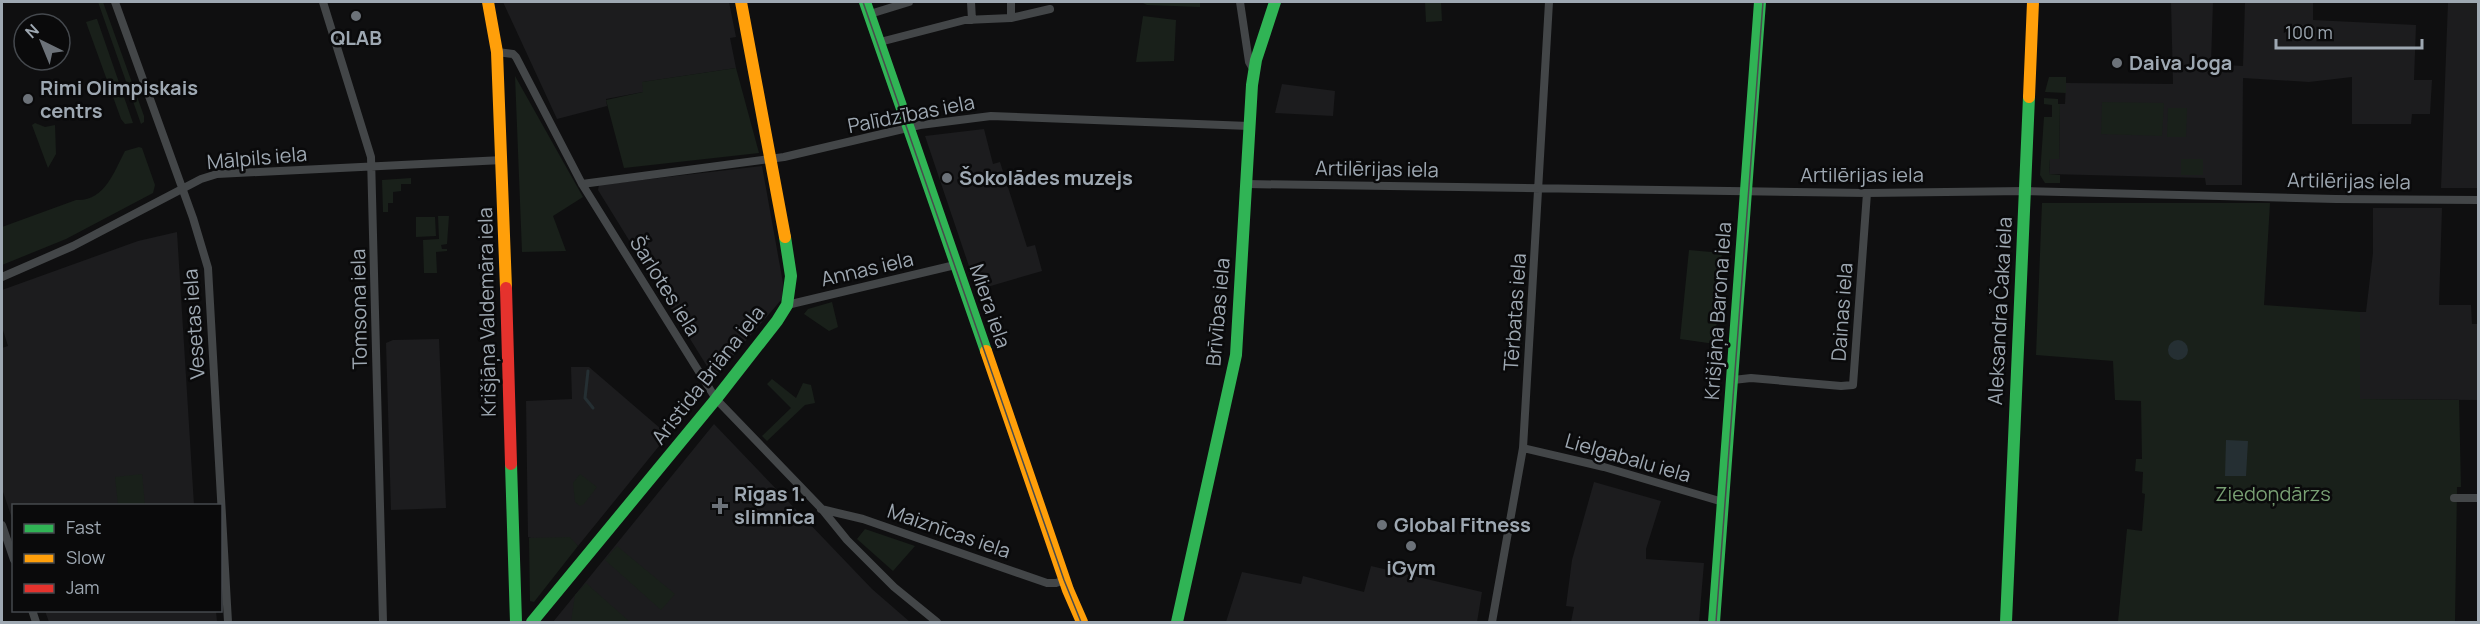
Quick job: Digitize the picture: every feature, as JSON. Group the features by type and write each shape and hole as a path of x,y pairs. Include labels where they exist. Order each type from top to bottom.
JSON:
{"main road":[{"name":"Krišjāņa Valdemāra iela","path":"488,2 497,52 503,160 516,622"},
{"name":"Aristida Briāna iela","path":"532,622 717,399 787,305 789,260 741,2"},
{"name":"Miera iela","path":"866,2 907,129 1065,580 1082,622"},
{"name":"Brīvības iela","path":"1177,622 1236,360 1254,70 1275,2"},
{"name":"Krišjāņa Barona iela","path":"1714,622 1760,2"},
{"name":"Aleksandra Čaka iela","path":"2006,622 2033,2"}],"street":[{"name":"Vesetas iela","path":"115,2 202,244 209,278 221,504"},
{"name":"Tomsona iela","path":"323,2 368,148 371,166 383,622"},
{"path":"870,14 909,2"},
{"path":"971,2 972,20"},
{"path":"1011,2 1011,18"},
{"path":"1240,2 1249,62 1254,70"},
{"name":"Tērbatas iela","path":"1492,622 1523,448 1540,189 1549,2"},
{"path":"880,42 972,20 1011,18 1050,9"},
{"name":"Šarlotes iela","path":"497,52 513,54 516,57 582,184 717,399 821,508 847,540 894,587 937,622"},
{"name":"Palīdzības iela","path":"582,184 770,159 907,129 991,116 1249,126"},
{"name":"Mālpils iela","path":"2,277 73,246 201,178 217,174 503,160"},
{"name":"Artilērijas iela","path":"1246,184 1867,193 2025,191 2336,199 2478,200"},
{"name":"Dainas iela","path":"1732,380 1751,378 1841,386 1853,385 1867,193"},
{"name":"Annas iela","path":"787,305 955,265"},
{"name":"Lielgabalu iela","path":"1523,448 1604,467 1723,502"},
{"path":"2454,498 2478,498"},
{"name":"Maiznīcas iela","path":"821,508 863,519 1047,583 1065,580"},
{"name":"Vesetas iela","path":"222,513 228,622"},
{"path":"2,525 12,554"}],"shaded area":[{"path":"503,2 729,2 736,37 730,38 736,68 643,82 643,92 606,99 607,106 557,119"},
{"path":"2171,2 2213,2 2211,63 2225,65 2243,66 2245,2 2313,2 2313,20 2416,25 2414,80 2432,80 2430,114 2412,114 2411,124 2352,124 2352,77 2309,82 2243,78 2242,185 2206,185 2205,178 2049,174 2050,159 2059,159 2060,104 2065,104 2066,83 2173,84"},
{"path":"2448,2 2478,2 2478,188 2441,188"},
{"path":"1282,84 1335,91 1333,116 1275,113"},
{"path":"984,129 993,164 1000,162 1027,247 1035,245 1042,271 977,290 925,136"},
{"path":"762,166 783,283 782,299 713,376 598,190 599,185"},
{"path":"2373,208 2442,208 2439,305 2471,305 2472,324 2478,324 2478,400 2359,399 2360,312 2366,312 2373,253"},
{"path":"177,232 194,504 12,504 12,518 2,489 2,348 8,346 2,327 2,290 138,241"},
{"path":"439,339 446,508 391,510 386,343 393,340"},
{"path":"2178,340 2185,343 2188,350 2185,357 2178,360 2171,357 2168,350 2171,343"},
{"path":"571,367 589,367 668,435 578,546 568,538 534,539 528,537 526,401 572,399"},
{"name":"Rīgas 1. slimnīca","path":"714,424 872,589 910,622 553,622"},
{"path":"2226,440 2248,441 2246,476 2225,476"},
{"path":"1594,482 1661,501 1646,549 1646,559 1704,563 1699,622 1571,622 1574,607 1566,606 1572,560"},
{"path":"1371,566 1482,592 1477,622 1226,622 1242,572 1301,584 1303,576 1364,592"},
{"path":"45,612 216,612 217,622 49,622"}],"green space":[{"path":"98,2 103,2 144,116 144,122 141,124"},
{"path":"1141,2 1200,2 1200,7 1147,5"},
{"path":"1425,2 1441,2 1442,21 1426,22"},
{"path":"1143,16 1176,20 1174,61 1136,62"},
{"path":"97,19 133,123 125,124 121,119 86,22"},
{"path":"736,68 759,153 624,168 606,100 643,92 642,82"},
{"path":"515,76 583,197 553,216 566,251 522,252"},
{"path":"2049,77 2066,77 2066,93 2045,92"},
{"path":"2044,98 2058,99 2058,104 2060,104 2059,159 2050,159 2049,174 2060,175 2060,183 2045,183 2040,175 2044,117 2052,117 2052,105 2044,104"},
{"path":"2102,102 2164,103 2162,136 2101,134"},
{"path":"2168,108 2187,108 2186,137 2167,137"},
{"path":"35,123 45,127 55,125 56,154 48,168 32,125"},
{"path":"142,148 155,185 153,193 66,239 2,265 2,227 76,200 94,196 107,184 125,151"},
{"path":"2181,159 2203,159 2203,175 2181,175"},
{"path":"411,178 411,184 401,184 401,191 393,192 393,203 388,203 388,212 383,212 382,180"},
{"name":"Ziedoņdārzs","path":"2042,203 2270,203 2264,305 2360,312 2360,399 2459,400 2461,487 2457,487 2455,622 2118,622 2127,529 2142,531 2145,494 2142,493 2143,472 2135,471 2136,459 2142,459 2141,401 2115,400 2113,361 2036,355"},
{"path":"438,216 449,216 447,244 441,245 442,249 447,249 447,251 436,252 437,273 424,273 423,240 439,239"},
{"path":"416,217 435,217 436,236 416,237"},
{"path":"1689,250 1722,253 1715,344 1680,339"},
{"path":"832,302 838,327 829,331 804,314 808,309"},
{"path":"772,379 796,398 803,383 811,385 815,403 805,405 767,441 762,436 791,408 767,384"},
{"path":"142,474 145,504 118,504 115,477"},
{"path":"580,474 597,487 580,506 575,502 573,483"},
{"path":"865,529 915,546 893,571 857,539"},
{"path":"570,537 578,546 534,602 530,601 529,538"},
{"path":"617,546 675,594 661,610 605,560"},
{"path":"586,583 630,622 571,622 575,595"}],"waterway":[{"path":"588,371 585,398 593,408"}],"tram line":[{"path":"863,2 1064,580 1081,622"},
{"path":"1716,622 1763,2"}],"traffic: fast":[{"path":"865,2 986,351"},
{"path":"1177,622 1236,355 1252,85 1256,60 1275,2"},
{"path":"1714,622 1760,2"},
{"path":"2006,622 2029,97"},
{"path":"532,622 716,399 777,321 787,305 791,276 785,237"},
{"path":"511,464 516,622"}],"traffic: slow":[{"path":"488,2 497,52 506,288"},
{"path":"741,2 785,237"},
{"path":"2029,97 2033,2"},
{"path":"986,351 1068,590 1082,622"}],"traffic: jam":[{"path":"506,288 511,464"}],"place":[{"name":"QLAB","path":"356,16"},
{"name":"Daiva Joga","path":"2117,63"},
{"name":"Rimi Olimpiskais centrs","path":"28,99"},
{"name":"Šokolādes muzejs","path":"947,178"},
{"name":"Rīgas 1. slimnīca","path":"720,506"},
{"name":"Global Fitness","path":"1382,525"},
{"name":"iGym","path":"1411,546"}]}
